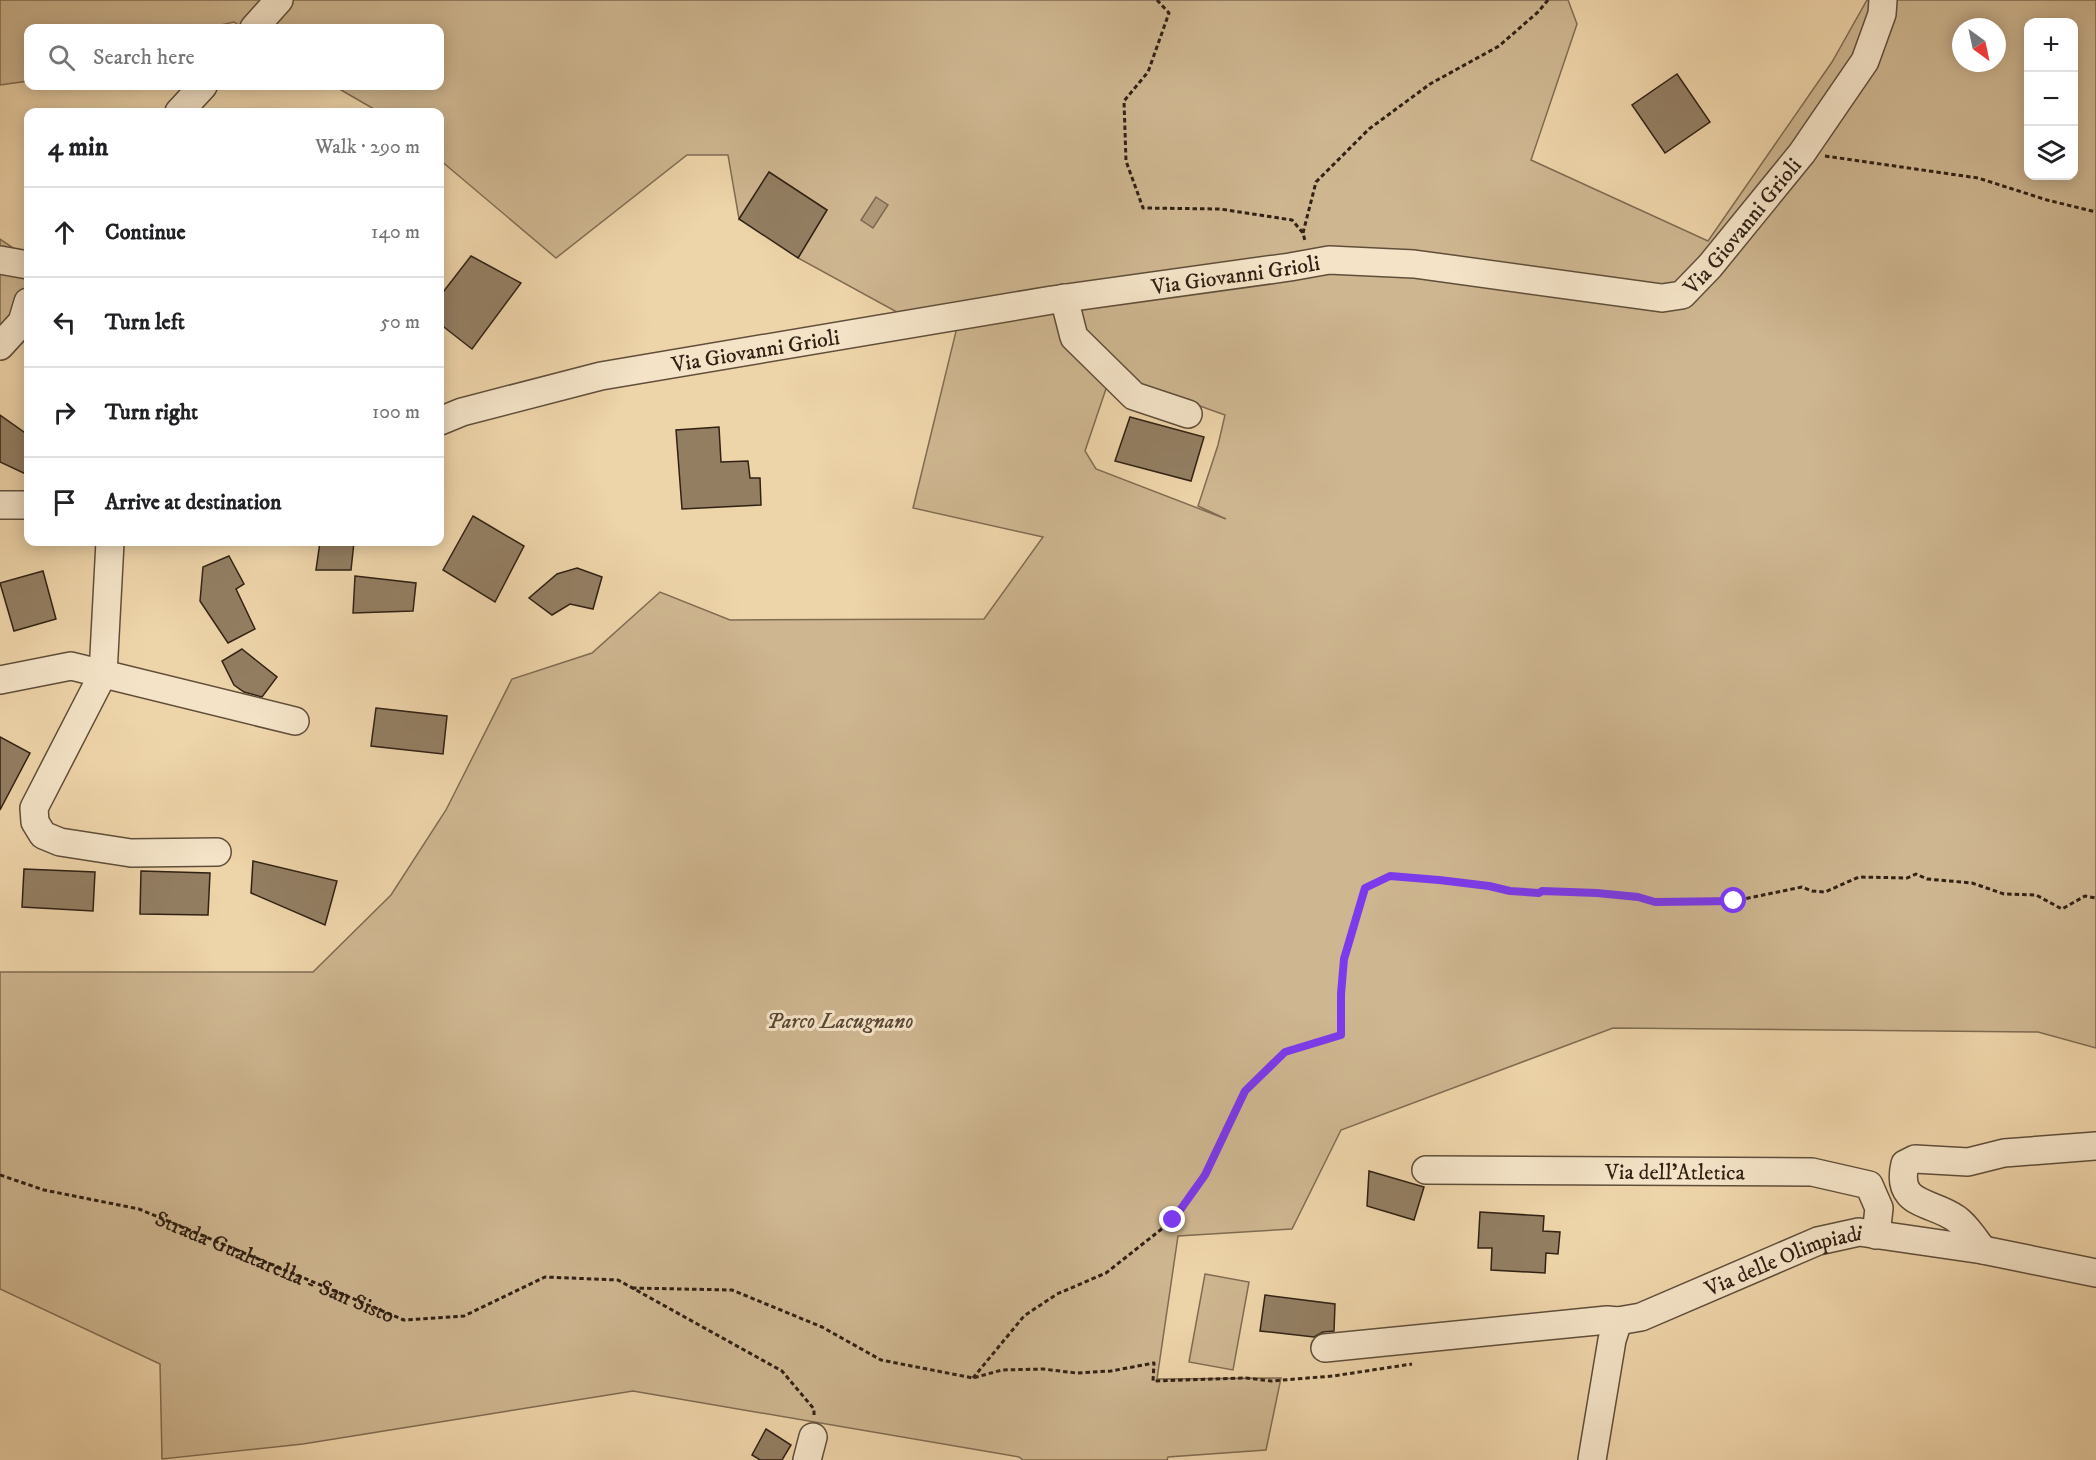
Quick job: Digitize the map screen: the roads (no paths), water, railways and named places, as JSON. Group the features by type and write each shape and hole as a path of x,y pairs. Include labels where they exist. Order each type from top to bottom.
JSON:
{"street":[{"path":"258,24 279,0"},
{"name":"Via Giovanni Grioli","path":"444,419 462,412 601,376 1064,298 1329,260 1414,264 1662,298 1682,295 1710,266 1802,153 1865,61 1882,14 1883,0"},
{"path":"183,108 199,90"},
{"path":"0,260 24,264"},
{"path":"1064,298 1074,337 1134,396 1188,414"},
{"path":"0,346 22,322 24,315"},
{"path":"0,505 24,505"},
{"path":"110,546 103,674 34,808 34,822 44,836 60,842 131,853 217,852"},
{"path":"0,680 71,666 295,721"},
{"path":"1983,1250 1956,1218 1915,1200 1905,1186 1902,1177 1905,1164 1915,1159 1968,1162 2004,1153 2096,1146"},
{"name":"Via dell'Atletica","path":"1426,1170 1812,1172 1869,1185 1879,1208 1876,1235"},
{"name":"Via delle Olimpiadi","path":"1325,1348 1641,1317 1818,1240 1859,1232 1983,1250 2096,1274"},
{"path":"1593,1460 1612,1340 1618,1321"}],"park label":[{"name":"Parco Lacugnano","path":"840,1020"}]}
